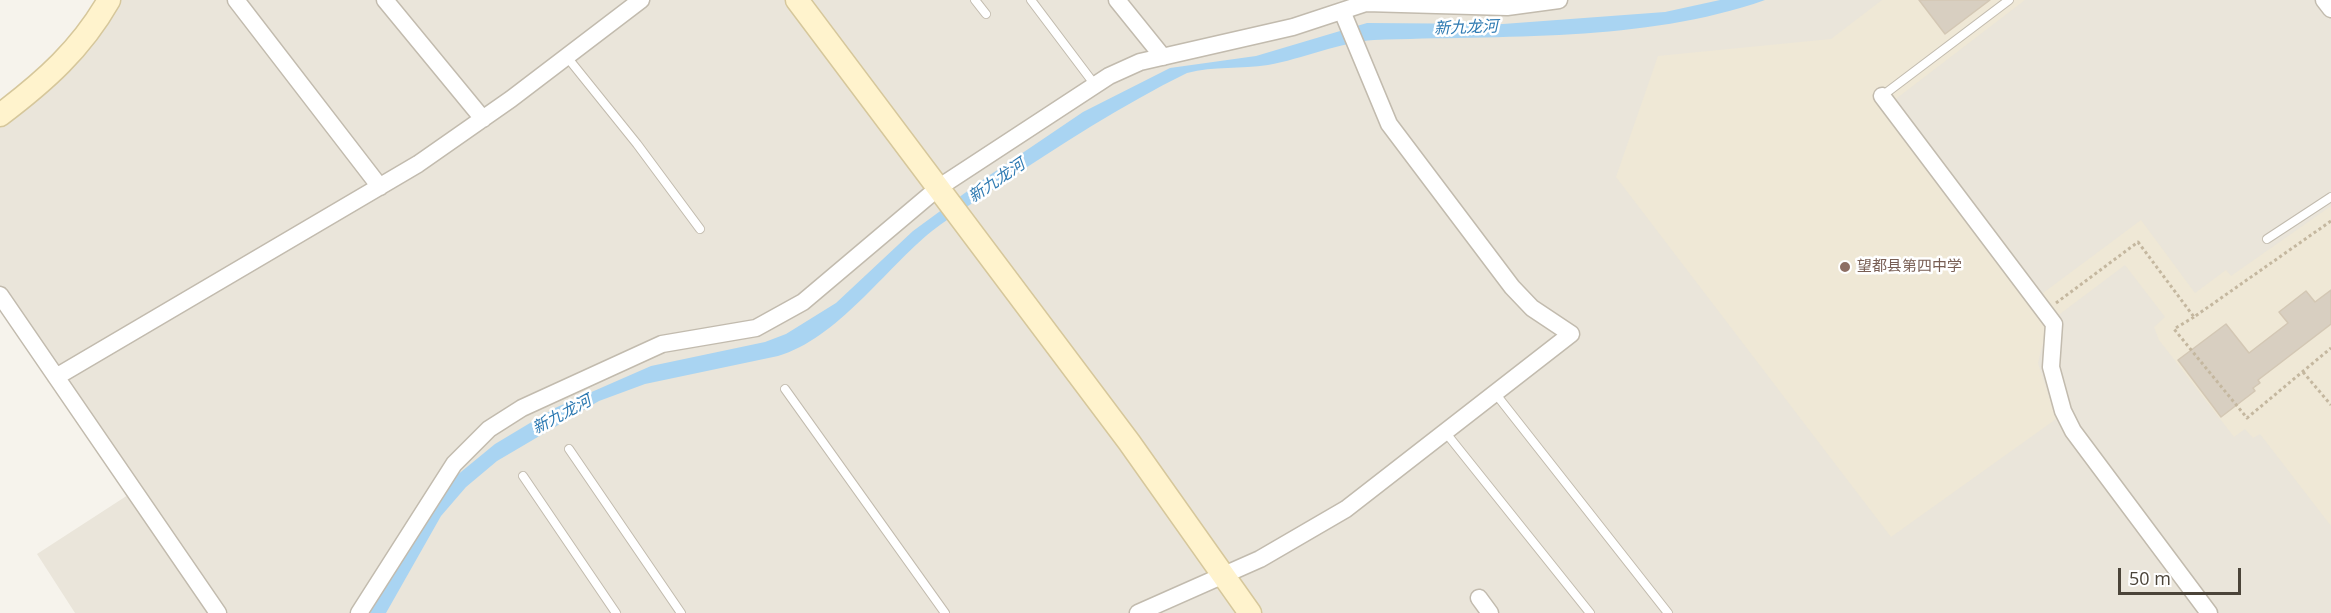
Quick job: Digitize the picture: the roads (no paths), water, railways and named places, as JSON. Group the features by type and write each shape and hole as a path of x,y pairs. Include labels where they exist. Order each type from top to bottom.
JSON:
{"street":[{"path":"1,112 31,92 66,59 89,34 109,0"},
{"path":"236,0 380,187"},
{"path":"385,0 483,119"},
{"path":"56,377 380,187 483,119 641,0"},
{"path":"797,0 1129,442 1250,613"},
{"path":"1117,0 1163,57"},
{"path":"359,613 454,464 489,429 540,399 662,344 756,328 803,302 938,188 1095,85 1140,63 1293,27 1338,5 1366,3 1507,7 1559,0"},
{"path":"2324,0 2331,9"},
{"path":"1138,613 1260,559 1346,508 1446,433 1571,334 1532,308 1512,286 1389,124 1338,5"},
{"path":"1882,96 2054,324 2051,367 2063,411 2073,430 2209,613"},
{"path":"0,295 218,613"},
{"path":"1479,598 1490,613"}],"lane":[{"path":"975,0 986,14"},
{"path":"1030,0 1095,85"},
{"path":"1882,96 2009,0"},
{"path":"567,57 700,229"},
{"path":"2267,239 2331,197"},
{"path":"785,389 945,613"},
{"path":"1495,393 1668,613"},
{"path":"1446,433 1590,613"},
{"path":"569,449 681,613"},
{"path":"523,476 616,613"}],"water":[{"name":"新九龙河","path":"1720,0 1765,0 1718,14 1670,24 1572,34 1361,41 1268,65 1207,69 1187,73 1139,98 1045,155 932,231 841,319 800,347 778,356 645,384 599,401 497,461 466,487 441,516 386,613 370,613 399,561 456,476 495,444 555,408 651,366 765,342 786,334 836,303 913,231 984,179 1083,112 1170,68 1256,56 1367,23 1503,24 1665,12"}],"place":[{"name":"望都县第四中学","path":"1845,267"}]}
